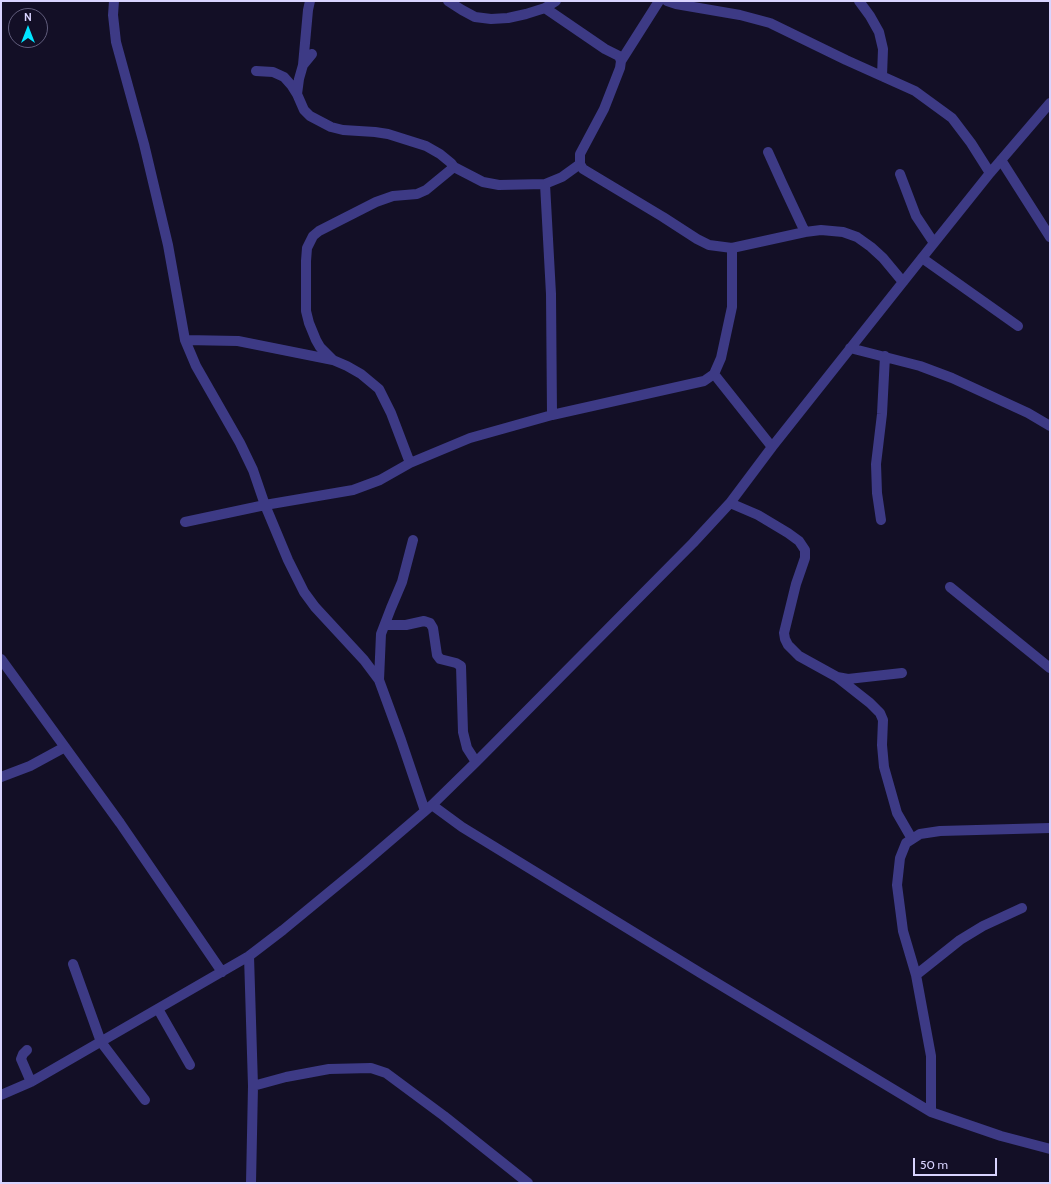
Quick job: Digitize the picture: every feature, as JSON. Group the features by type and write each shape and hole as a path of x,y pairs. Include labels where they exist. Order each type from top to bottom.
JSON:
{"street":[{"path":"114,1 113,15 116,42 144,144 166,238 185,340 196,366 240,443 253,470 265,505 288,560 304,592 364,660 379,680 401,740 429,808 931,1112 1001,1136 1050,1149"},
{"path":"297,94 303,65 310,1"},
{"path":"448,1 475,17 491,19 508,18 526,14 545,8 556,1"},
{"path":"659,1 621,61 620,68 604,109 580,154 580,164 584,169 709,245 732,248 806,232 821,230 843,232 857,237 871,246 884,258 903,282"},
{"path":"667,1 740,15 770,23 846,60 915,91 952,118 971,142 990,172"},
{"path":"859,1 879,32 883,49 882,76"},
{"path":"545,8 605,49 619,56 621,61"},
{"path":"303,65 312,54"},
{"path":"256,71 273,72 284,77 297,94 304,110 310,116 331,127 343,130 360,130 388,134 426,146 440,154 454,167 483,182 499,185 523,186 545,184 562,177 580,164"},
{"path":"1,1094 31,1082 249,956 283,930 429,808 693,543 730,503 772,446 990,172 1050,103"},
{"path":"768,152 806,232"},
{"path":"1001,160 1050,237"},
{"path":"333,360 320,347 316,340 306,311 307,248 313,236 319,231 384,199 422,192 454,167"},
{"path":"900,174 916,216 934,243"},
{"path":"545,184 551,294 552,415"},
{"path":"185,522 265,505 353,490 380,480 410,463 470,438 552,415 704,380 714,374 721,358 732,307 732,248"},
{"path":"922,258 1018,326"},
{"path":"185,340 238,341 333,360 362,374 379,389 391,413 410,463"},
{"path":"850,348 920,366 952,378 1028,413 1050,426"},
{"path":"881,520 877,494 876,464 882,414 885,356"},
{"path":"714,374 772,446"},
{"path":"730,503 758,516 788,533 799,541 804,550 804,558 796,584 784,633 784,639 799,656 837,677 880,713 882,720 884,768 897,813 912,839"},
{"path":"379,680 381,634 402,582 413,540"},
{"path":"950,587 1050,668"},
{"path":"385,624 406,625 424,621 430,623 433,628 437,655 440,659 456,663 461,666 463,732 467,748 476,762"},
{"path":"1,659 120,823 222,972"},
{"path":"837,677 848,679 902,673"},
{"path":"1,777 30,766 65,747"},
{"path":"931,1112 931,1056 916,976 903,931 897,885 900,858 906,843 920,834 940,831 1050,828"},
{"path":"916,976 960,940 983,926 1022,908"},
{"path":"249,956 253,1086 251,1183"},
{"path":"73,964 101,1042 145,1100"},
{"path":"158,1009 190,1065"},
{"path":"27,1050 23,1054 22,1059 31,1082"},
{"path":"253,1086 286,1077 329,1069 371,1068 386,1073 444,1116 527,1183"}]}
